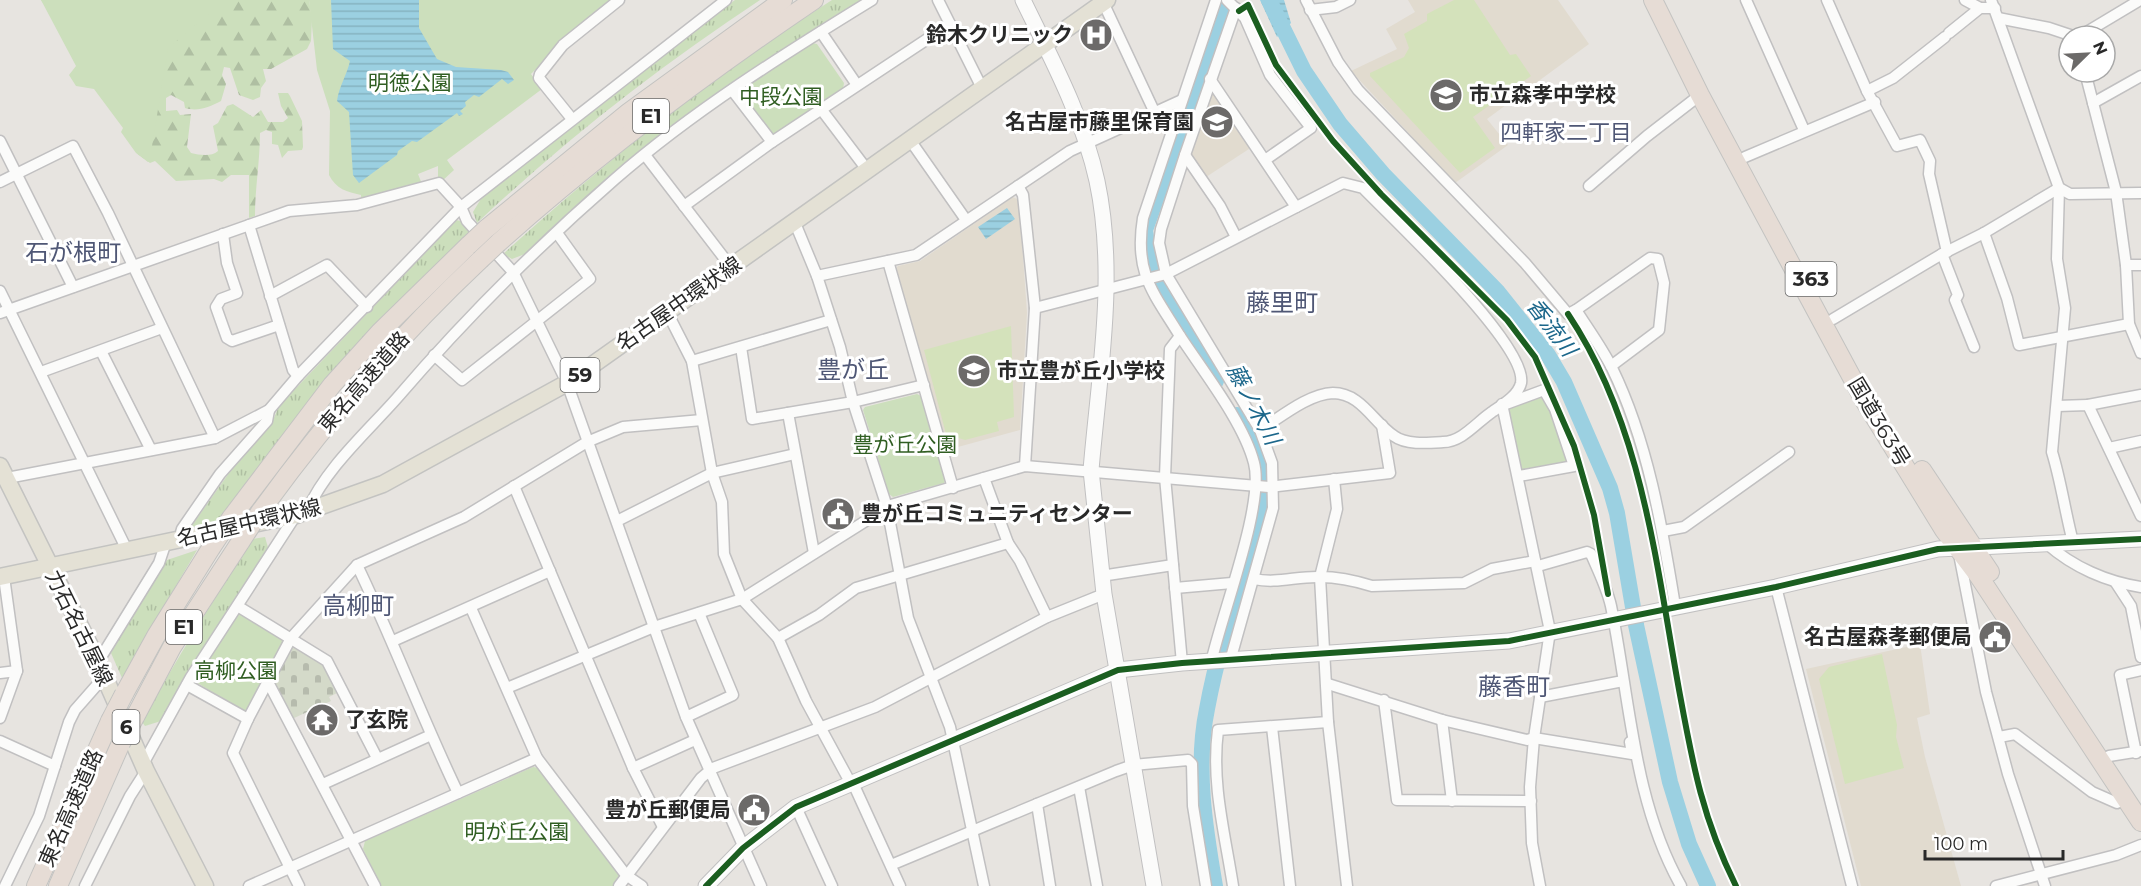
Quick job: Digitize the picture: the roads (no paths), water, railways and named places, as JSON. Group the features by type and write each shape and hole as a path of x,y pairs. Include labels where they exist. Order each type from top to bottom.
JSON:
{"highway":[{"name":"東名高速道路","path":"36,886 110,721 156,636 231,518 332,385 380,333 486,229 628,112 783,0"},
{"name":"東名高速道路","path":"58,886 121,743 172,647 260,512 348,397 444,294 565,183 638,125 741,49 814,0"},
{"name":"国道363号","path":"1653,0 1700,95 1864,400 1965,548"},
{"name":"国道363号","path":"1666,0 1745,157 1875,396 1965,548 1978,575 2105,759 2133,802 2141,822"}],"main road":[{"name":"名古屋中環状線","path":"2,577 302,514 383,484 567,383 983,90 1104,1"},
{"name":"力石名古屋線","path":"2,475 101,670 144,767 205,886"}],"street":[{"path":"572,118 539,78 540,74 563,45 619,0"},
{"path":"2,475 85,464 215,438 269,410 298,376 368,307 462,207 572,118 726,0"},
{"path":"85,886 187,685 331,473 434,355 513,272 645,155 732,90 872,0"},
{"path":"938,0 983,90"},
{"path":"1023,0 1086,143 1096,180 1105,234 1105,288 1091,470 1101,576 1154,886"},
{"path":"1216,0 1143,218 1139,258 1148,280 1180,336 1241,432 1273,508 1230,661"},
{"path":"1350,0 1336,6 1308,5 1338,62 1366,98 1572,312 1611,366 1638,441 1662,531 1667,608"},
{"path":"1746,0 1804,130"},
{"path":"1827,0 1867,91 1898,146 1920,140 1930,161 1929,174 1944,253 1958,295 1955,300 1974,347"},
{"path":"1965,0 1980,8 1995,9 2057,31"},
{"path":"2100,24 2140,0"},
{"path":"1104,1 1155,111"},
{"path":"1211,663 1249,526 1272,463 1260,430 1165,275 1160,251 1161,229 1210,80 1231,3"},
{"path":"1231,3 1245,18 1270,75 1311,128 1266,160"},
{"path":"1867,91 1893,78 1980,8"},
{"path":"1995,9 2059,188 2057,259 2065,308 2052,452 2059,474 2059,489 2073,542"},
{"path":"684,206 772,142 950,24"},
{"path":"821,32 857,85"},
{"path":"2093,103 2141,76"},
{"path":"1210,80 1296,207"},
{"path":"2088,84 2116,192 2126,264 2129,324 2141,353"},
{"path":"732,90 772,142"},
{"path":"1589,186 1647,136 1700,95"},
{"path":"817,276 916,255 1070,151 1182,100"},
{"path":"1745,157 1804,130 1875,102"},
{"path":"820,110 868,171"},
{"path":"910,140 966,220"},
{"path":"0,141 73,287"},
{"path":"0,182 72,147 133,266 215,438"},
{"path":"1185,154 1220,206 1236,237"},
{"path":"645,155 731,267"},
{"path":"5,311 289,211 357,205 439,183 462,207 467,221 513,272 567,383 686,717 708,772 760,886"},
{"path":"1035,308 1105,288 1165,275 1343,183 1363,188 1481,310 1519,370 1521,384 1512,397 1461,437 1446,442 1407,441 1395,437 1358,401 1347,395 1335,393 1311,400 1260,430"},
{"path":"1018,186 1023,195 1035,308 1025,466"},
{"path":"2059,188 2070,194 2141,193"},
{"path":"1833,319 2059,188"},
{"path":"795,222 817,276 886,507 908,618 950,727 974,830 984,886"},
{"path":"249,225 293,370 298,376"},
{"path":"434,355 462,380 590,279 556,233"},
{"path":"1984,233 2007,298 2019,345 2129,324"},
{"path":"223,234 227,263 237,293 221,299 216,307 227,338 232,341 279,325"},
{"path":"1572,312 1650,258 1658,259 1664,283 1659,330 1611,366"},
{"path":"888,261 953,488"},
{"path":"2126,264 2141,265"},
{"path":"270,296 327,265 368,307"},
{"path":"0,291 5,311 41,372 127,549"},
{"path":"668,312 692,362 712,473 722,502 724,554 742,599 778,638 806,701 851,782 900,886"},
{"path":"692,362 831,320"},
{"path":"41,372 162,328"},
{"path":"1180,336 1170,349 1165,477 1182,663"},
{"path":"741,347 752,419 853,402 924,385"},
{"path":"101,351 152,450"},
{"path":"1502,405 1511,404 1544,390 1555,409 1572,453 1574,466 1519,476"},
{"path":"2057,406 2088,405 2141,395"},
{"path":"1502,405 1519,476 1550,632 1534,738 1531,801 1532,843 1540,886"},
{"path":"2088,405 2138,500 2141,516"},
{"path":"6,886 39,816 75,710 101,670 173,541 220,474 267,421 269,410"},
{"path":"788,413 814,553"},
{"path":"299,886 234,753 248,719 291,638 357,565 464,517 587,442 623,427 702,420"},
{"path":"507,688 584,654 654,627 742,599 886,507 1025,466 1264,486 1390,473 1382,425"},
{"path":"2109,448 2141,441"},
{"path":"1662,531 1684,527 1789,452"},
{"path":"617,521 712,473 795,454"},
{"path":"984,478 1008,543 1020,561 1047,617"},
{"path":"1334,479 1337,509 1320,577 1328,684 1328,722 1347,886"},
{"path":"514,486 633,768 663,827"},
{"path":"706,886 743,848 796,807 951,739 1118,670 1182,663 1211,663 1509,640 1965,548 2141,539"},
{"path":"778,638 819,615 856,588 1008,543"},
{"path":"2047,544 2061,557 2115,583 2141,587"},
{"path":"1965,548 1963,569 1986,692 2008,774 2045,886"},
{"path":"1254,579 1269,582 1320,577 1372,586 1464,583 1492,569 1537,563 1587,552 1591,554 1608,594 1614,619 1644,796 1671,868 1681,886"},
{"path":"357,565 393,641 431,735 458,793"},
{"path":"1101,576 1173,565"},
{"path":"393,641 550,571"},
{"path":"0,718 17,671 2,577"},
{"path":"1175,588 1232,583"},
{"path":"2115,583 2131,606 2141,657"},
{"path":"1776,587 1852,886"},
{"path":"619,886 701,778 713,768 875,707 1047,617 1104,594"},
{"path":"239,607 327,661 377,758"},
{"path":"471,608 537,759 626,875 642,886"},
{"path":"686,717 733,694 699,613"},
{"path":"2105,759 2139,752 2120,675 2141,670"},
{"path":"0,673 17,671"},
{"path":"1540,697 1623,681"},
{"path":"268,682 375,886"},
{"path":"1328,684 1442,720 1527,740 1534,738 1632,754 1622,701 1628,698"},
{"path":"187,685 248,719"},
{"path":"1384,700 1397,800 1531,801"},
{"path":"1442,720 1452,801"},
{"path":"1233,886 1216,792 1215,752 1218,730 1328,722"},
{"path":"1272,727 1290,886"},
{"path":"1999,737 2015,734 2092,792 2117,803 2133,802"},
{"path":"322,784 431,735"},
{"path":"633,768 695,740"},
{"path":"0,741 55,766"},
{"path":"249,886 537,759"},
{"path":"891,865 1132,765 1188,760 1192,764 1194,806 1206,886"},
{"path":"1079,788 1097,886"},
{"path":"1037,804 1050,886"},
{"path":"796,807 832,886"},
{"path":"1996,886 2116,855 2141,846"}],"water":[{"path":"331,0 419,0 419,28 437,59 456,67 501,70 508,72 514,80 508,84 502,79 479,97 474,95 465,102 466,106 460,111 463,114 459,116 457,113 417,142 412,141 359,183 353,175 349,112 337,101 350,61 333,49"},
{"path":"1260,0 1284,0 1291,23 1277,37"},
{"path":"1007,208 1015,219 986,239 978,227"}],"waterway":[{"name":"藤ノ木川","path":"1216,381 1182,328 1162,290 1149,251 1145,230 1227,0"},
{"name":"香流川","path":"1269,0 1304,71 1340,124 1383,174 1497,291 1548,355 1564,382 1610,488 1617,513 1636,625 1670,782 1689,844 1708,886"},
{"name":"藤ノ木川","path":"1215,886 1203,798 1203,731 1218,661 1259,519 1261,503 1261,477 1256,453 1237,415"}],"place":[{"name":"鈴木クリニック","path":"1096,35"},
{"name":"市立森孝中学校","path":"1446,95"},
{"name":"名古屋市藤里保育園","path":"1217,122"},
{"name":"市立豊が丘小学校","path":"974,371"},
{"name":"豊が丘コミュニティセンター","path":"838,514"},
{"name":"名古屋森孝郵便局","path":"1995,637"},
{"name":"了玄院","path":"322,720"},
{"name":"豊が丘郵便局","path":"754,810"}],"district":[{"name":"四軒家二丁目","path":"1566,132"},
{"name":"石が根町","path":"73,253"},
{"name":"藤里町","path":"1282,303"},
{"name":"豊が丘","path":"853,370"},
{"name":"高柳町","path":"358,606"},
{"name":"藤香町","path":"1514,687"}],"park label":[{"name":"明徳公園","path":"410,83"},
{"name":"中段公園","path":"781,97"},
{"name":"豊が丘公園","path":"905,445"},
{"name":"高柳公園","path":"236,671"},
{"name":"明が丘公園","path":"517,832"}]}
